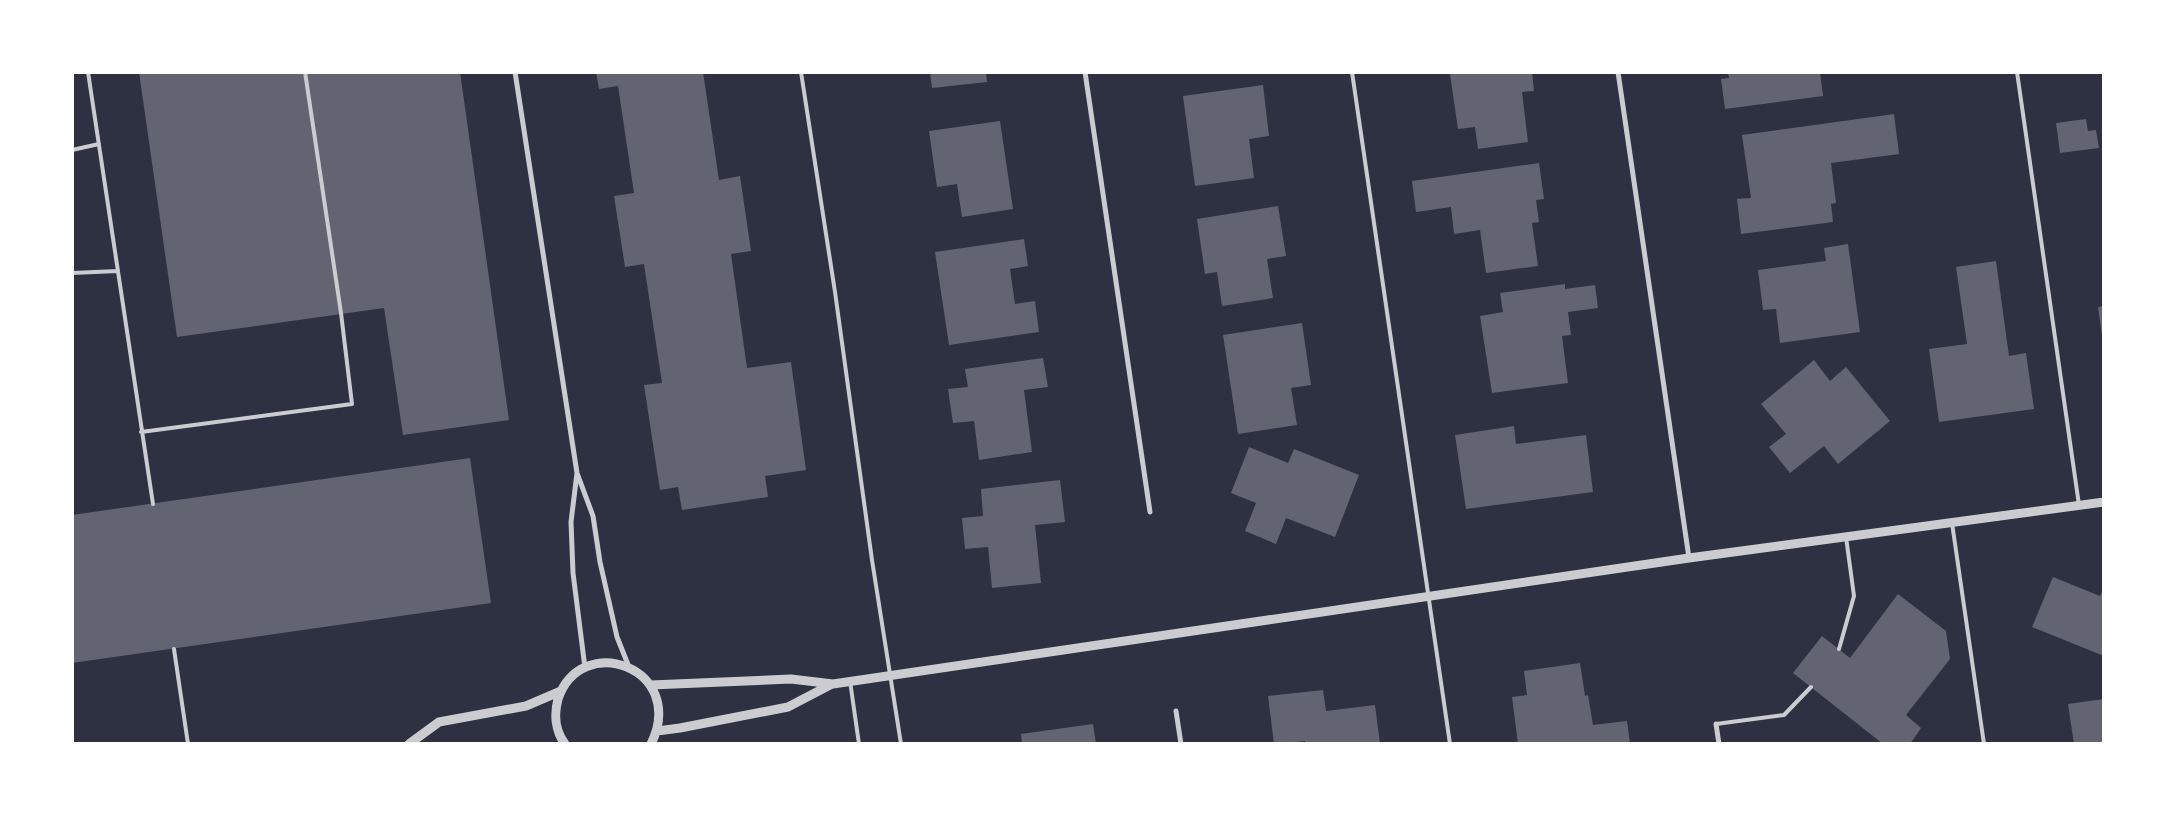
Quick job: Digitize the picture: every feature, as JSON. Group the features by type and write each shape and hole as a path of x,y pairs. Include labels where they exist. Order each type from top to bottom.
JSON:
{"street":[{"path":"515,72 577,473 594,516 600,562 617,637 629,667"},
{"path":"1085,72 1150,512"},
{"path":"1618,72 1689,558"},
{"path":"577,473 571,522 573,573 585,668"},
{"path":"657,731 788,707 833,684 850,681 1428,598 1689,558 2104,502"},
{"path":"565,744 556,723 556,707 561,691 572,678 585,668 599,663 614,663 629,667 641,674 651,685 658,699 660,715 657,731 651,744"},
{"path":"651,685 791,678 833,684"},
{"path":"410,744 439,722 526,706 561,691"},
{"path":"1176,711 1181,744"},
{"path":"1716,724 1719,744"}],"lane":[{"path":"88,72 153,504"},
{"path":"141,432 352,404 341,314 305,72"},
{"path":"801,72 835,292 872,560 901,744"},
{"path":"1352,72 1450,744"},
{"path":"2017,72 2079,505"},
{"path":"72,150 99,144"},
{"path":"72,274 118,271"},
{"path":"1952,523 1984,744"},
{"path":"1839,649 1854,596 1846,537"},
{"path":"174,649 188,744"},
{"path":"850,681 859,744"},
{"path":"1716,724 1784,715 1811,687"}],"building":[{"path":"139,72 460,72 509,420 403,435 384,308 177,337"},
{"path":"596,72 703,72 719,180 740,176 751,251 731,254 747,368 791,362 806,470 765,476 768,497 682,510 678,487 660,490 644,385 662,383 644,264 625,267 614,196 634,193 618,86 599,89"},
{"path":"930,72 986,72 987,82 932,88"},
{"path":"1464,72 1532,72 1534,91 1522,92 1528,142 1478,149 1475,127 1458,129 1450,74"},
{"path":"1728,72 1820,72 1823,96 1725,109 1721,79 1729,78"},
{"path":"1263,85 1269,136 1249,139 1254,178 1195,186 1183,96"},
{"path":"1894,114 1899,154 1831,163 1836,203 1831,204 1833,222 1741,234 1737,199 1751,198 1742,135"},
{"path":"2086,119 2088,131 2096,130 2099,148 2060,153 2056,123"},
{"path":"1000,121 1013,209 962,217 957,184 937,187 929,131"},
{"path":"1539,163 1544,199 1536,200 1539,222 1532,223 1538,266 1486,273 1480,230 1454,234 1451,207 1416,212 1412,181"},
{"path":"1278,206 1286,256 1267,259 1273,298 1222,306 1217,272 1205,274 1197,219"},
{"path":"1024,239 1028,266 1010,269 1015,304 1035,301 1039,332 949,345 935,252"},
{"path":"1848,244 1860,332 1780,343 1776,309 1763,310 1758,270 1826,261 1824,248"},
{"path":"1996,261 2009,356 2026,353 2034,409 1939,422 1929,349 1967,344 1956,267"},
{"path":"1565,284 1565,289 1595,285 1598,308 1568,312 1571,335 1562,336 1568,383 1492,393 1480,316 1503,312 1500,293"},
{"path":"2104,306 2104,336 2102,336 2098,307"},
{"path":"1302,323 1311,385 1291,388 1297,425 1238,434 1223,335"},
{"path":"1043,358 1048,387 1024,390 1032,452 979,460 974,421 953,423 948,389 968,387 965,369"},
{"path":"1814,360 1830,381 1846,367 1890,421 1838,464 1824,446 1790,473 1769,447 1786,434 1761,404"},
{"path":"1514,426 1516,444 1586,435 1593,492 1466,509 1455,435"},
{"path":"1249,447 1288,463 1294,449 1359,475 1335,537 1286,518 1276,544 1245,531 1256,503 1231,493"},
{"path":"470,458 491,603 72,663 72,515"},
{"path":"1060,480 1065,522 1035,525 1041,583 992,588 988,547 965,549 962,518 983,516 981,489"},
{"path":"2053,577 2100,596 2104,588 2104,656 2032,627"},
{"path":"1898,594 1946,631 1950,659 1906,715 1921,728 1910,744 1883,744 1793,673 1822,636 1850,658"},
{"path":"1580,663 1585,696 1588,695 1593,725 1627,721 1630,744 1518,744 1512,697 1527,695 1524,671"},
{"path":"1323,690 1326,711 1375,705 1380,744 1305,744 1305,741 1274,744 1268,696"},
{"path":"2104,699 2104,744 2074,744 2068,704"},
{"path":"1093,724 1096,744 1022,744 1021,734"}]}
